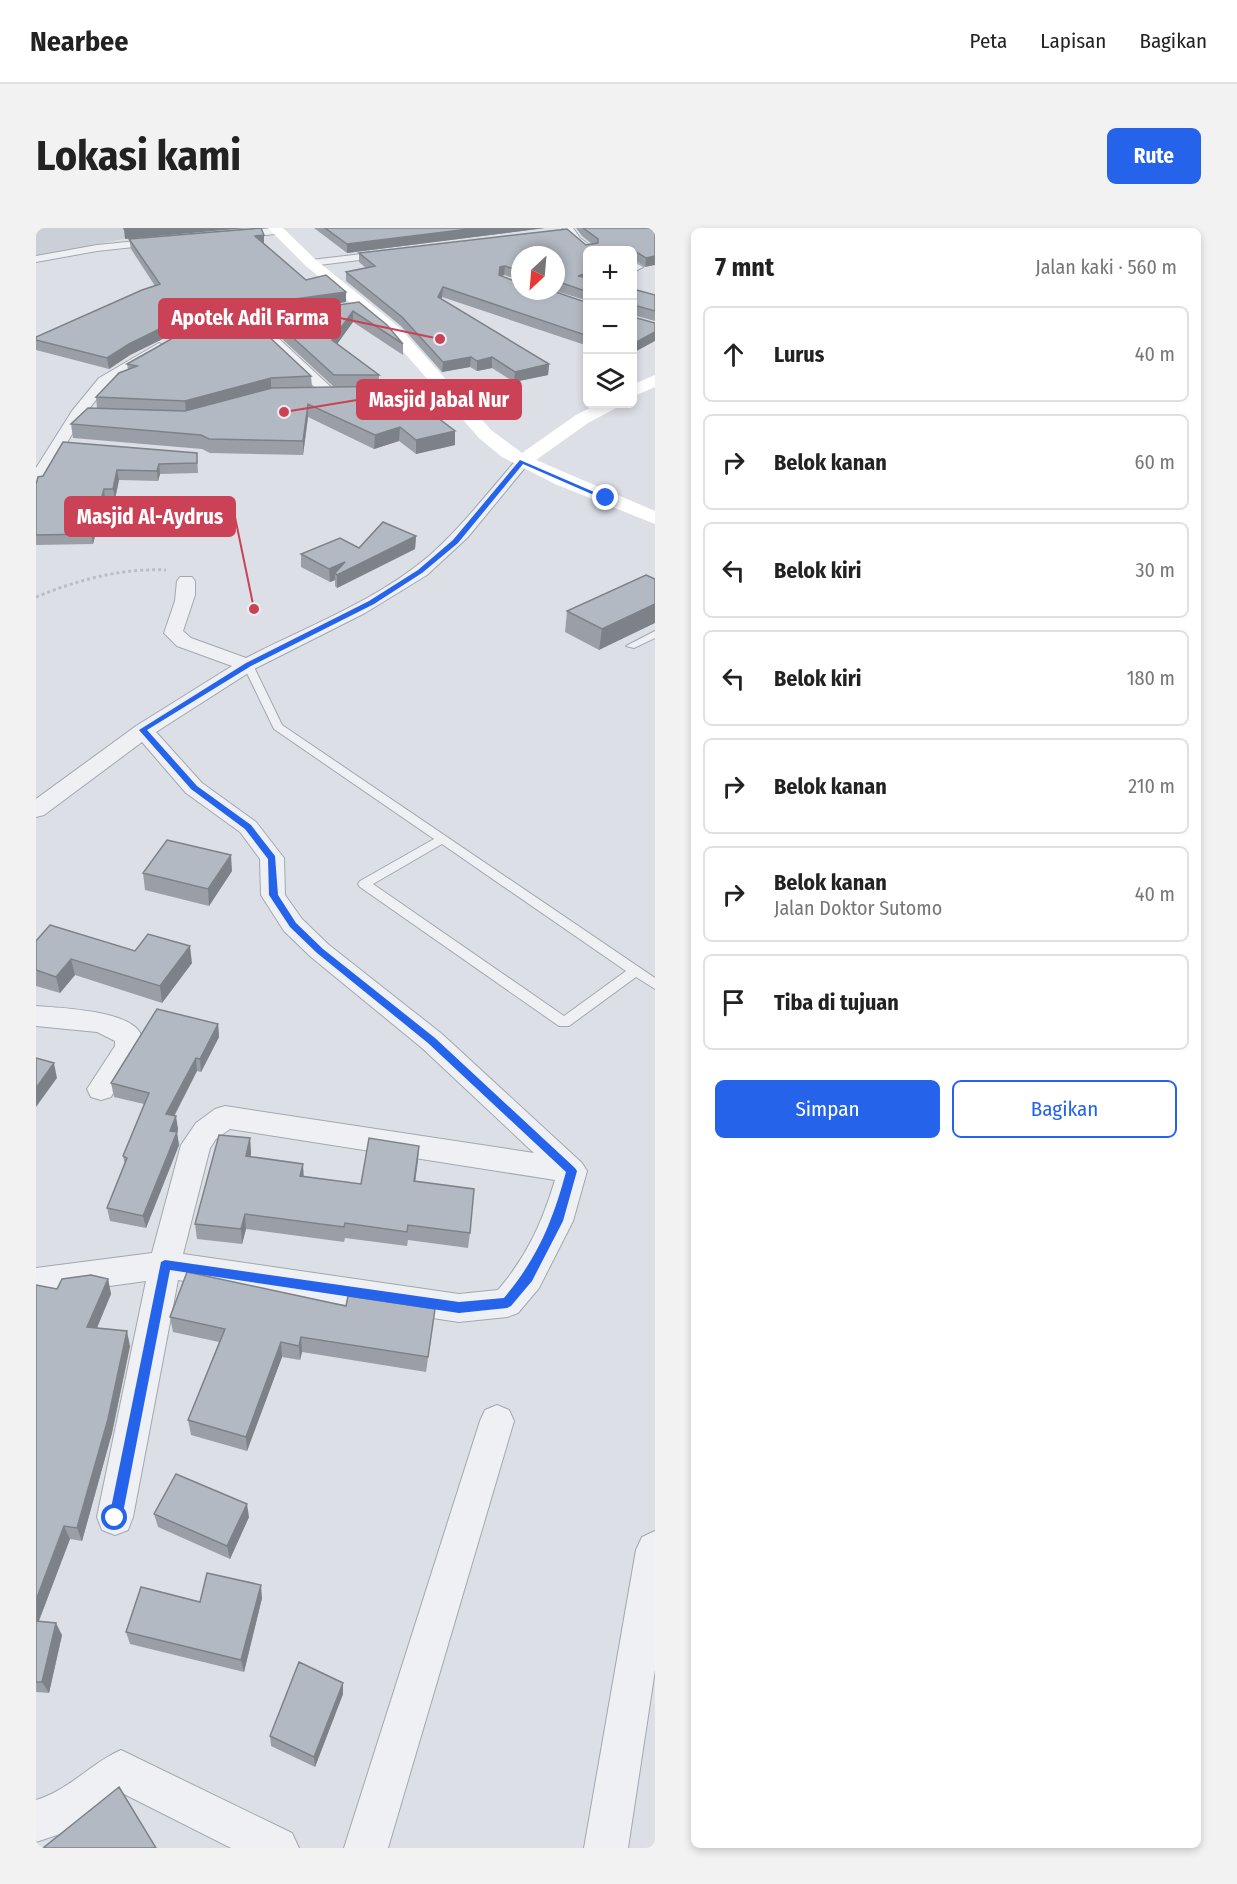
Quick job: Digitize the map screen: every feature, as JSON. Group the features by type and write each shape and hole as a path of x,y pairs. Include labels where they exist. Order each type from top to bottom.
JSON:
{"street":[{"path":"210,237 275,229 311,263 394,331 485,434 522,462 655,518"},
{"path":"565,230 583,246"},
{"path":"36,259 106,246 180,240"},
{"path":"311,263 412,250"},
{"path":"36,251 51,256"},
{"path":"341,309 364,306"},
{"path":"205,328 318,312"},
{"path":"251,320 329,393"},
{"path":"36,481 76,414 104,381 136,360 174,340"},
{"path":"637,390 655,380"},
{"path":"310,393 412,393 454,397"},
{"path":"36,810 143,730 248,665 371,602 420,572 455,542 522,462 582,418 602,408"},
{"path":"76,414 96,416"},
{"path":"58,444 80,446"},
{"path":"186,580 188,592 175,620 173,633 184,642 248,665"},
{"path":"143,730 194,788 248,827 272,858 273,895 293,925 320,951 432,1041 572,1171"},
{"path":"36,1016 108,1024 121,1029 129,1036 128,1047 101,1089"},
{"path":"115,1518 165,1265 196,1145 206,1131 225,1117 572,1171"},
{"path":"36,1282 165,1265 459,1308 507,1303 528,1278 558,1221 572,1171"},
{"path":"366,1848 497,1421"},
{"path":"606,1848 655,1550"},
{"path":"36,1821 60,1814 121,1772 277,1848"}],"lane":[{"path":"632,646 655,634"},
{"path":"248,665 279,727 655,984"},
{"path":"442,839 364,884 564,1023 635,971"}],"path":[{"path":"36,597 79,582 154,569 183,574 186,580"}],"shaded area":[{"path":"36,228 125,228 133,237 36,257"}],"building":[{"path":"261,228 264,235 255,236 306,280 326,275 346,292 192,313 129,344 107,358 36,340 36,337 160,284 129,239"},
{"path":"325,228 477,228 347,244"},
{"path":"583,228 655,228 655,256 646,258 637,252 637,246 583,246 583,274 578,276 583,277 583,290 565,284 565,246 511,246 511,268 500,267 499,275 511,280 511,300 565,300 565,295 583,301 583,334 443,287 438,297 549,364 515,372 492,357 477,361 471,357 443,362 402,317 346,272 375,266 359,253 567,229 586,245 598,243 598,239"},
{"path":"637,290 655,295 655,311 637,306"},
{"path":"359,302 387,325 403,344 353,311 332,340 379,375 334,375 268,315"},
{"path":"249,318 311,376 271,378 185,401 96,397 119,373 137,366 127,364 196,325"},
{"path":"637,318 655,323 655,332 637,342"},
{"path":"396,386 455,431 416,440 400,427 375,435 308,404 303,441 209,439 201,435 71,424 88,408 185,411 272,388"},
{"path":"63,442 197,453 197,463 159,464 157,471 117,470 113,489 104,489 91,534 36,535 38,477 43,476"},
{"path":"383,522 416,536 337,575 335,573 345,562 329,569 301,554 340,538 359,548"},
{"path":"646,575 655,579 655,604 602,629 567,611"},
{"path":"167,840 231,855 208,889 143,873"},
{"path":"50,925 135,951 148,934 190,946 160,986 71,959 56,977 36,970 36,941"},
{"path":"157,1009 218,1024 200,1059 196,1058 166,1114 176,1116 170,1131 177,1132 143,1216 107,1208 127,1158 123,1156 149,1093 111,1083"},
{"path":"36,1058 54,1063 36,1088"},
{"path":"219,1135 250,1138 246,1156 303,1164 300,1176 361,1184 369,1138 419,1146 414,1181 474,1189 470,1233 408,1225 407,1232 345,1223 344,1227 245,1214 241,1229 195,1224"},
{"path":"187,1272 346,1306 348,1296 435,1309 428,1357 301,1337 299,1346 281,1342 246,1437 188,1420 225,1329 170,1317"},
{"path":"91,1275 108,1279 87,1327 127,1331 108,1419 77,1528 64,1526 36,1600 36,1285 57,1289 62,1279"},
{"path":"176,1474 247,1504 227,1546 154,1514"},
{"path":"207,1573 261,1585 241,1660 126,1632 141,1587 200,1602"},
{"path":"36,1621 56,1623 42,1682 36,1682"},
{"path":"299,1662 343,1683 314,1757 270,1736"},
{"path":"119,1787 156,1848 43,1848"}],"place":[{"name":"Apotek Adil Farma","path":"440,339"},
{"name":"Masjid Jabal Nur","path":"284,412"},
{"name":"Masjid Al-Aydrus","path":"254,609"}],"route":[{"path":"115,1518 165,1265 459,1308 507,1303 528,1278 558,1221 572,1171 432,1041 320,951 293,925 273,895 272,858 248,827 194,788 143,730 248,665 371,602 420,572 455,542 522,462 606,498"}]}
